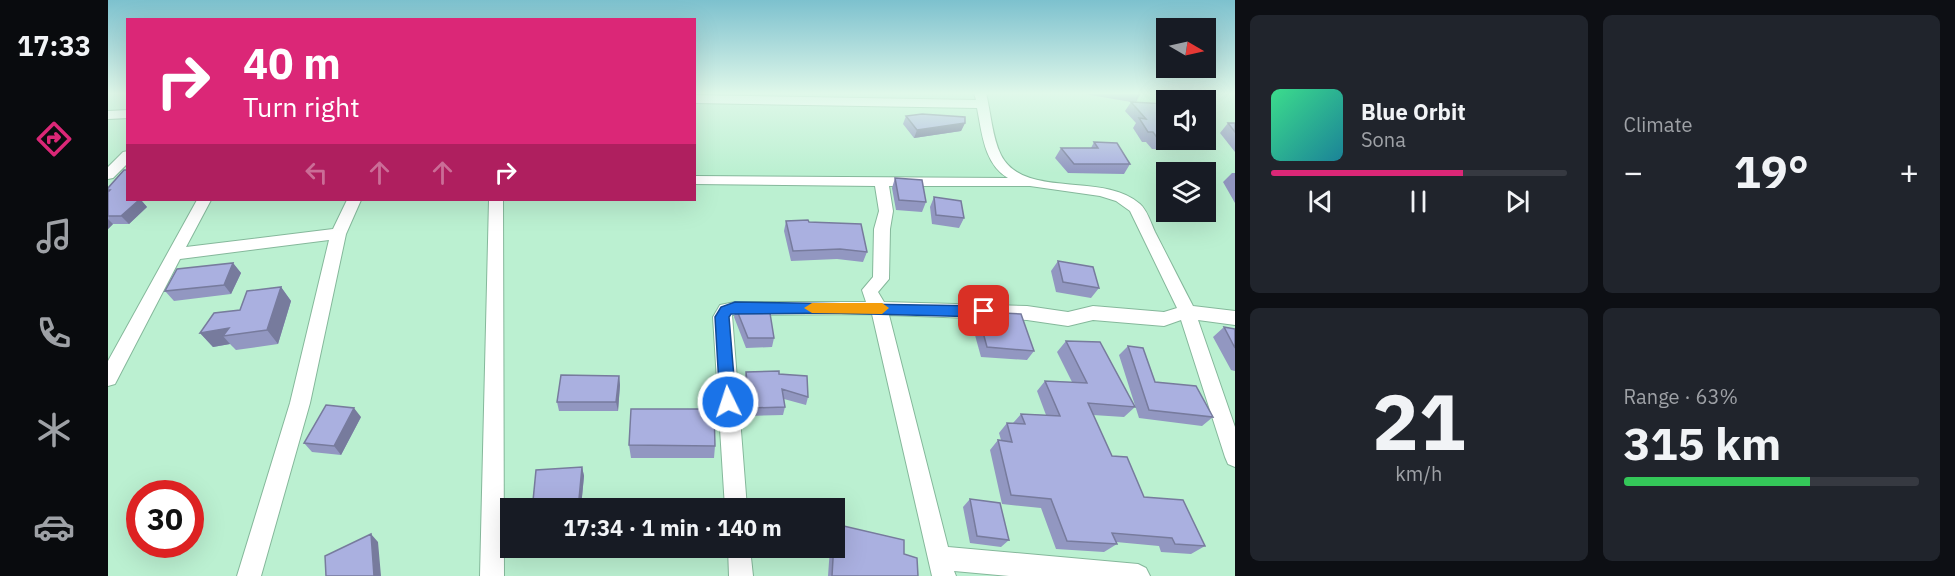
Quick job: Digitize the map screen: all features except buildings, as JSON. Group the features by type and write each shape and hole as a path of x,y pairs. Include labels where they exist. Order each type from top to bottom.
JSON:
{"street":[{"path":"987,120 995,157 1003,169 1020,180 1033,184"},
{"path":"108,175 126,157"},
{"path":"696,180 1033,184 1109,192 1130,202 1136,208 1187,312 1235,457"},
{"path":"881,182 886,212 882,229 881,279 870,290 870,294 879,308 941,567 1138,576"},
{"path":"108,378 203,201"},
{"path":"249,576 300,403 338,234 354,201"},
{"path":"492,576 496,201"},
{"path":"176,254 338,234"},
{"path":"735,498 722,317 726,310 735,308 879,308 1027,313 1068,319 1093,313 1164,319 1187,312 1235,318"},
{"path":"740,558 741,576"}],"slow traffic":[{"path":"812,308 882,308"}],"route":[{"path":"728,402 722,317 726,310 735,308 879,308 984,311"}]}
